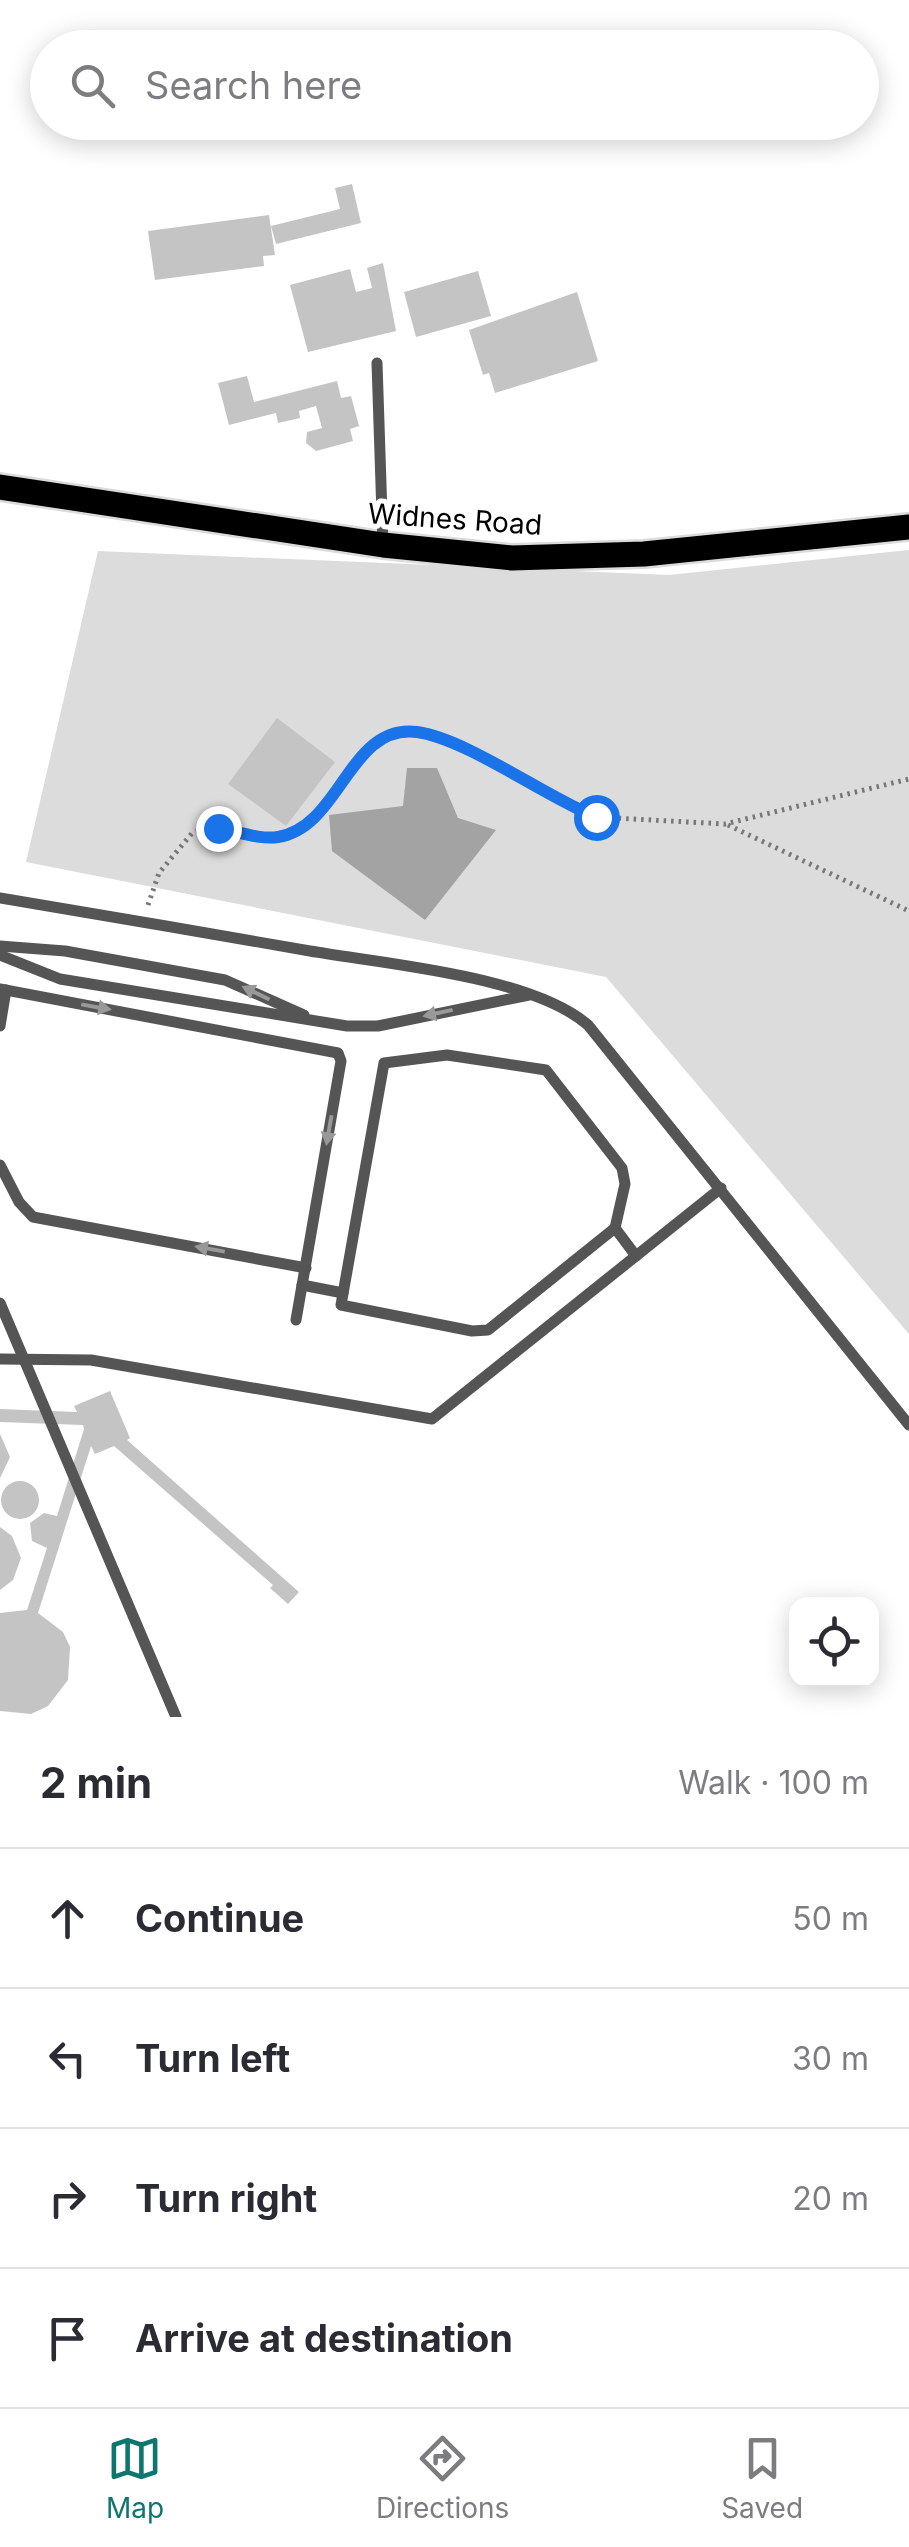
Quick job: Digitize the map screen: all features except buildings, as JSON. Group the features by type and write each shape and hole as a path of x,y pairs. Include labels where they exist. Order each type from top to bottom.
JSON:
{"main road":[{"name":"Widnes Road","path":"1,491 383,546 512,558 644,554 909,527"}],"lane":[{"path":"377,363 383,546"},
{"path":"0,898 422,970 534,994 567,1007 588,1025 909,1425"},
{"path":"0,946 65,951 225,980 288,1010 346,1026"},
{"path":"0,955 60,979 346,1026 378,1026 534,994"},
{"path":"0,1026 3,990 338,1053 341,1061 296,1320"},
{"path":"447,1055 546,1070 622,1168 625,1184 616,1228 488,1330 472,1331 341,1304 384,1063 447,1055"},
{"path":"0,1166 19,1202 33,1217 306,1268"},
{"path":"0,1359 91,1360 432,1420 721,1188"},
{"path":"616,1228 636,1256"},
{"path":"302,1285 343,1293"},
{"path":"0,1303 176,1717"}],"path":[{"path":"144,922 159,873 193,832 218,828 276,838 299,831 322,812 371,747 402,732 454,743 554,800 596,817 725,824 909,779"},
{"path":"725,824 909,910"}],"shaded area":[{"path":"909,550 909,1334 606,977 26,862 98,551 669,575"},
{"path":"407,768 437,768 458,818 496,830 425,920 332,851 329,815 403,806"}],"route":[{"path":"218,828 276,838 299,831 322,812 371,747 382,738 402,732 417,732 454,743 554,800 596,817"}]}
